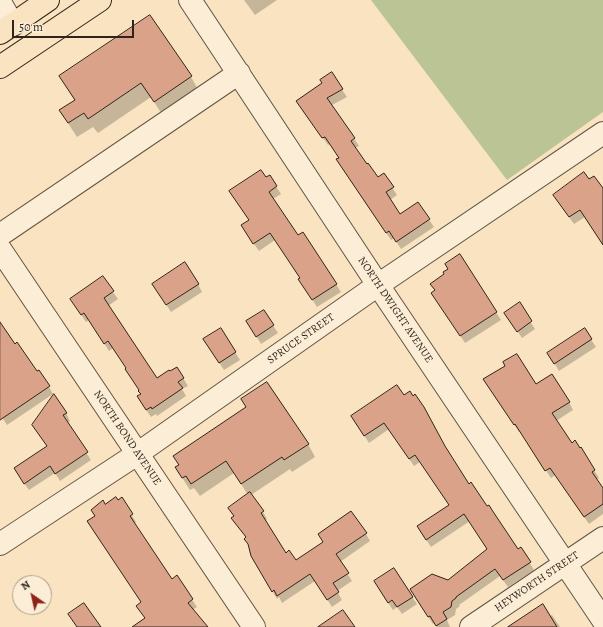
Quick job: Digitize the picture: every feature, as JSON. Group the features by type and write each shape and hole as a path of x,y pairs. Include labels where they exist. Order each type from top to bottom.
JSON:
{"main road":[{"path":"6,29 48,0"},
{"path":"0,67 100,0"}],"street":[{"name":"NORTH DWIGHT AVENUE","path":"190,0 378,285 603,620"},
{"path":"0,2 6,29"},
{"path":"0,235 239,73"},
{"name":"SPRUCE STREET","path":"0,544 137,454 378,285 603,134"},
{"name":"NORTH BOND AVENUE","path":"0,249 254,627"},
{"name":"HEYWORTH STREET","path":"471,627 603,538"}],"green space":[{"path":"371,0 603,0 603,112 507,180"}],"building":[{"path":"150,15 192,76 154,102 141,83 88,119 84,113 68,123 59,110 75,100 59,76"},
{"path":"332,72 343,89 327,98 355,138 351,141 378,177 384,173 394,187 386,192 400,214 418,202 430,219 396,242 389,231 386,233 336,159 339,158 325,137 322,138 296,101 322,83 320,80"},
{"path":"261,170 266,177 270,175 277,186 269,192 298,235 303,232 337,284 312,300 298,279 300,278 270,233 253,244 241,225 249,220 229,191"},
{"path":"584,172 589,179 594,176 603,188 603,245 580,210 569,217 553,195"},
{"path":"460,254 497,312 460,336 431,293 435,290 430,284 444,274 443,272 448,269 445,264"},
{"path":"185,262 199,284 166,305 152,284"},
{"path":"103,276 114,291 104,298 157,378 169,370 170,371 177,367 184,378 178,382 183,388 152,409 151,407 146,410 137,396 141,394 138,391 139,390 108,341 104,344 84,313 81,315 70,299"},
{"path":"520,302 532,321 517,332 504,313"},
{"path":"264,310 274,325 256,337 246,321"},
{"path":"0,322 15,344 17,342 37,371 39,370 50,386 0,420"},
{"path":"221,328 236,352 219,363 203,339"},
{"path":"585,328 592,339 554,364 547,353"},
{"path":"517,354 536,384 552,374 570,402 552,413 572,443 575,440 580,448 581,447 595,470 592,472 603,488 603,504 584,517 550,468 545,471 515,424 514,425 483,379 505,366 503,362"},
{"path":"267,382 309,444 284,460 282,457 241,484 226,461 191,484 186,476 182,478 175,467 179,465 173,456 246,407 241,399"},
{"path":"397,385 404,395 410,391 413,396 415,394 469,484 471,482 487,506 489,505 518,549 521,547 531,562 503,580 495,569 456,597 452,601 451,607 443,612 447,619 436,626 430,616 428,617 410,589 432,574 448,580 487,549 464,514 426,540 417,526 449,505 415,455 409,459 384,423 364,436 351,416"},
{"path":"54,394 67,413 63,415 88,452 55,474 50,466 24,484 14,468 47,446 32,425"},
{"path":"250,492 264,511 261,513 286,553 289,550 296,560 323,542 318,534 351,511 367,533 336,554 349,573 333,583 339,592 327,600 310,574 277,596 274,590 272,592 251,556 248,544 244,539 246,537 231,518 234,516 228,508"},
{"path":"116,497 118,500 122,497 133,514 130,516 172,579 177,575 193,599 188,603 208,627 132,627 145,618 136,606 141,602 87,521 95,516 91,510 103,500 105,504"},
{"path":"394,568 413,597 397,607 392,600 388,603 374,581"},
{"path":"84,603 101,627 77,627 68,614"},
{"path":"543,604 557,627 508,627"},
{"path":"343,610 355,627 318,627"}]}
